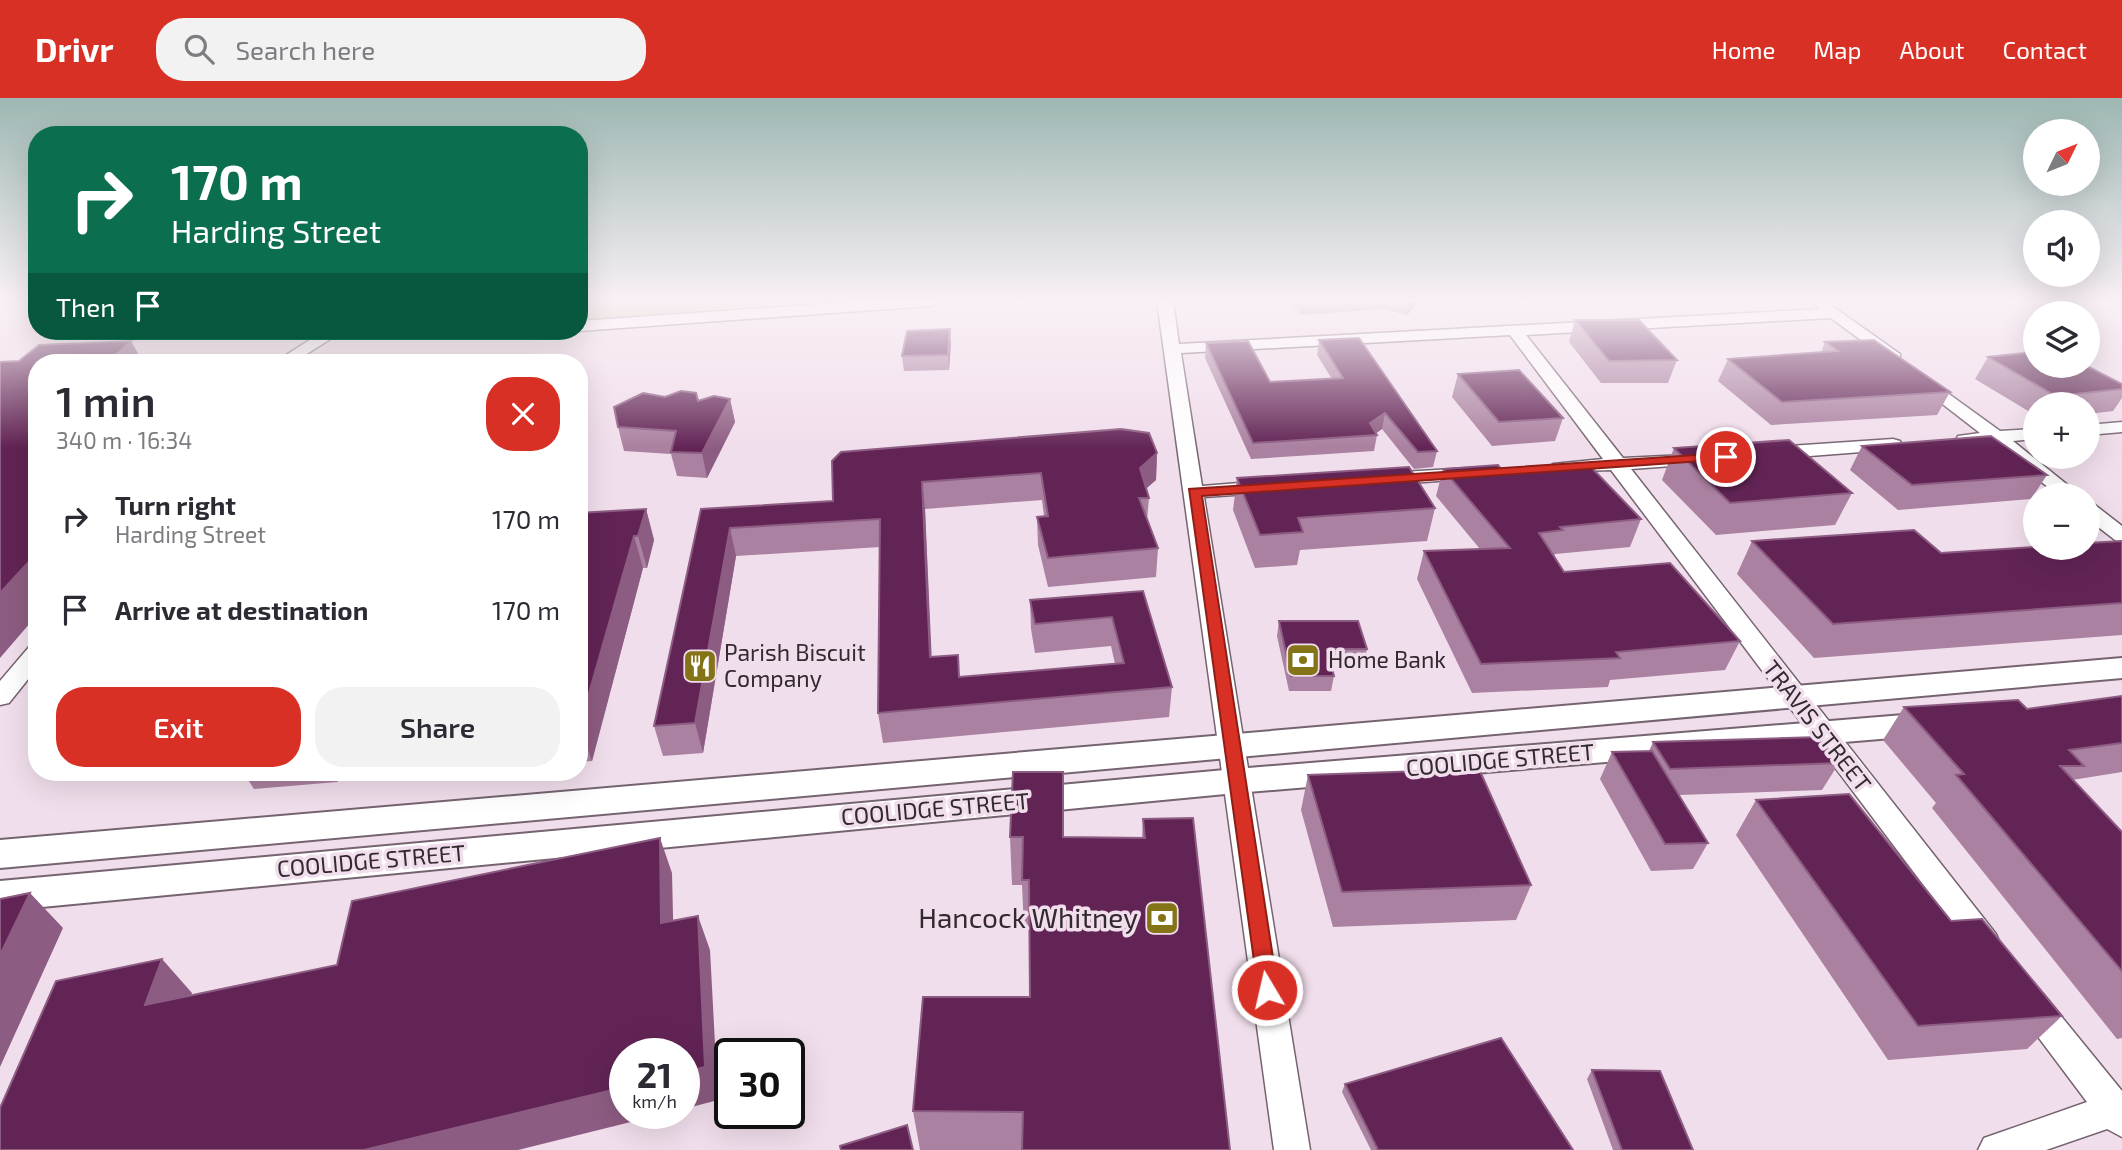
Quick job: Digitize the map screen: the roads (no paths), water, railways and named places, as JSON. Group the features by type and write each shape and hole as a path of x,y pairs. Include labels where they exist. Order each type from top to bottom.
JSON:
{"street":[{"path":"1172,350 1292,1150"},
{"name":"TRAVIS STREET","path":"1530,350 2003,967"},
{"path":"1884,350 2055,483"},
{"path":"2100,429 2122,427"},
{"path":"1943,442 2023,436"},
{"path":"1753,455 1916,443"},
{"path":"1535,469 1726,457"},
{"path":"1371,480 1494,472"},
{"path":"1194,492 1290,486"},
{"path":"2100,519 2122,536"},
{"path":"0,697 28,663"},
{"name":"COOLIDGE STREET","path":"0,854 228,837 2122,668"},
{"name":"COOLIDGE STREET","path":"0,896 1236,781 1958,721"},
{"path":"1996,1150 2119,1112 2020,989"}],"place":[{"name":"Home Bank","path":"1303,660"},
{"name":"Parish Biscuit Company","path":"700,666"},
{"name":"Hancock Whitney","path":"1162,918"}]}
